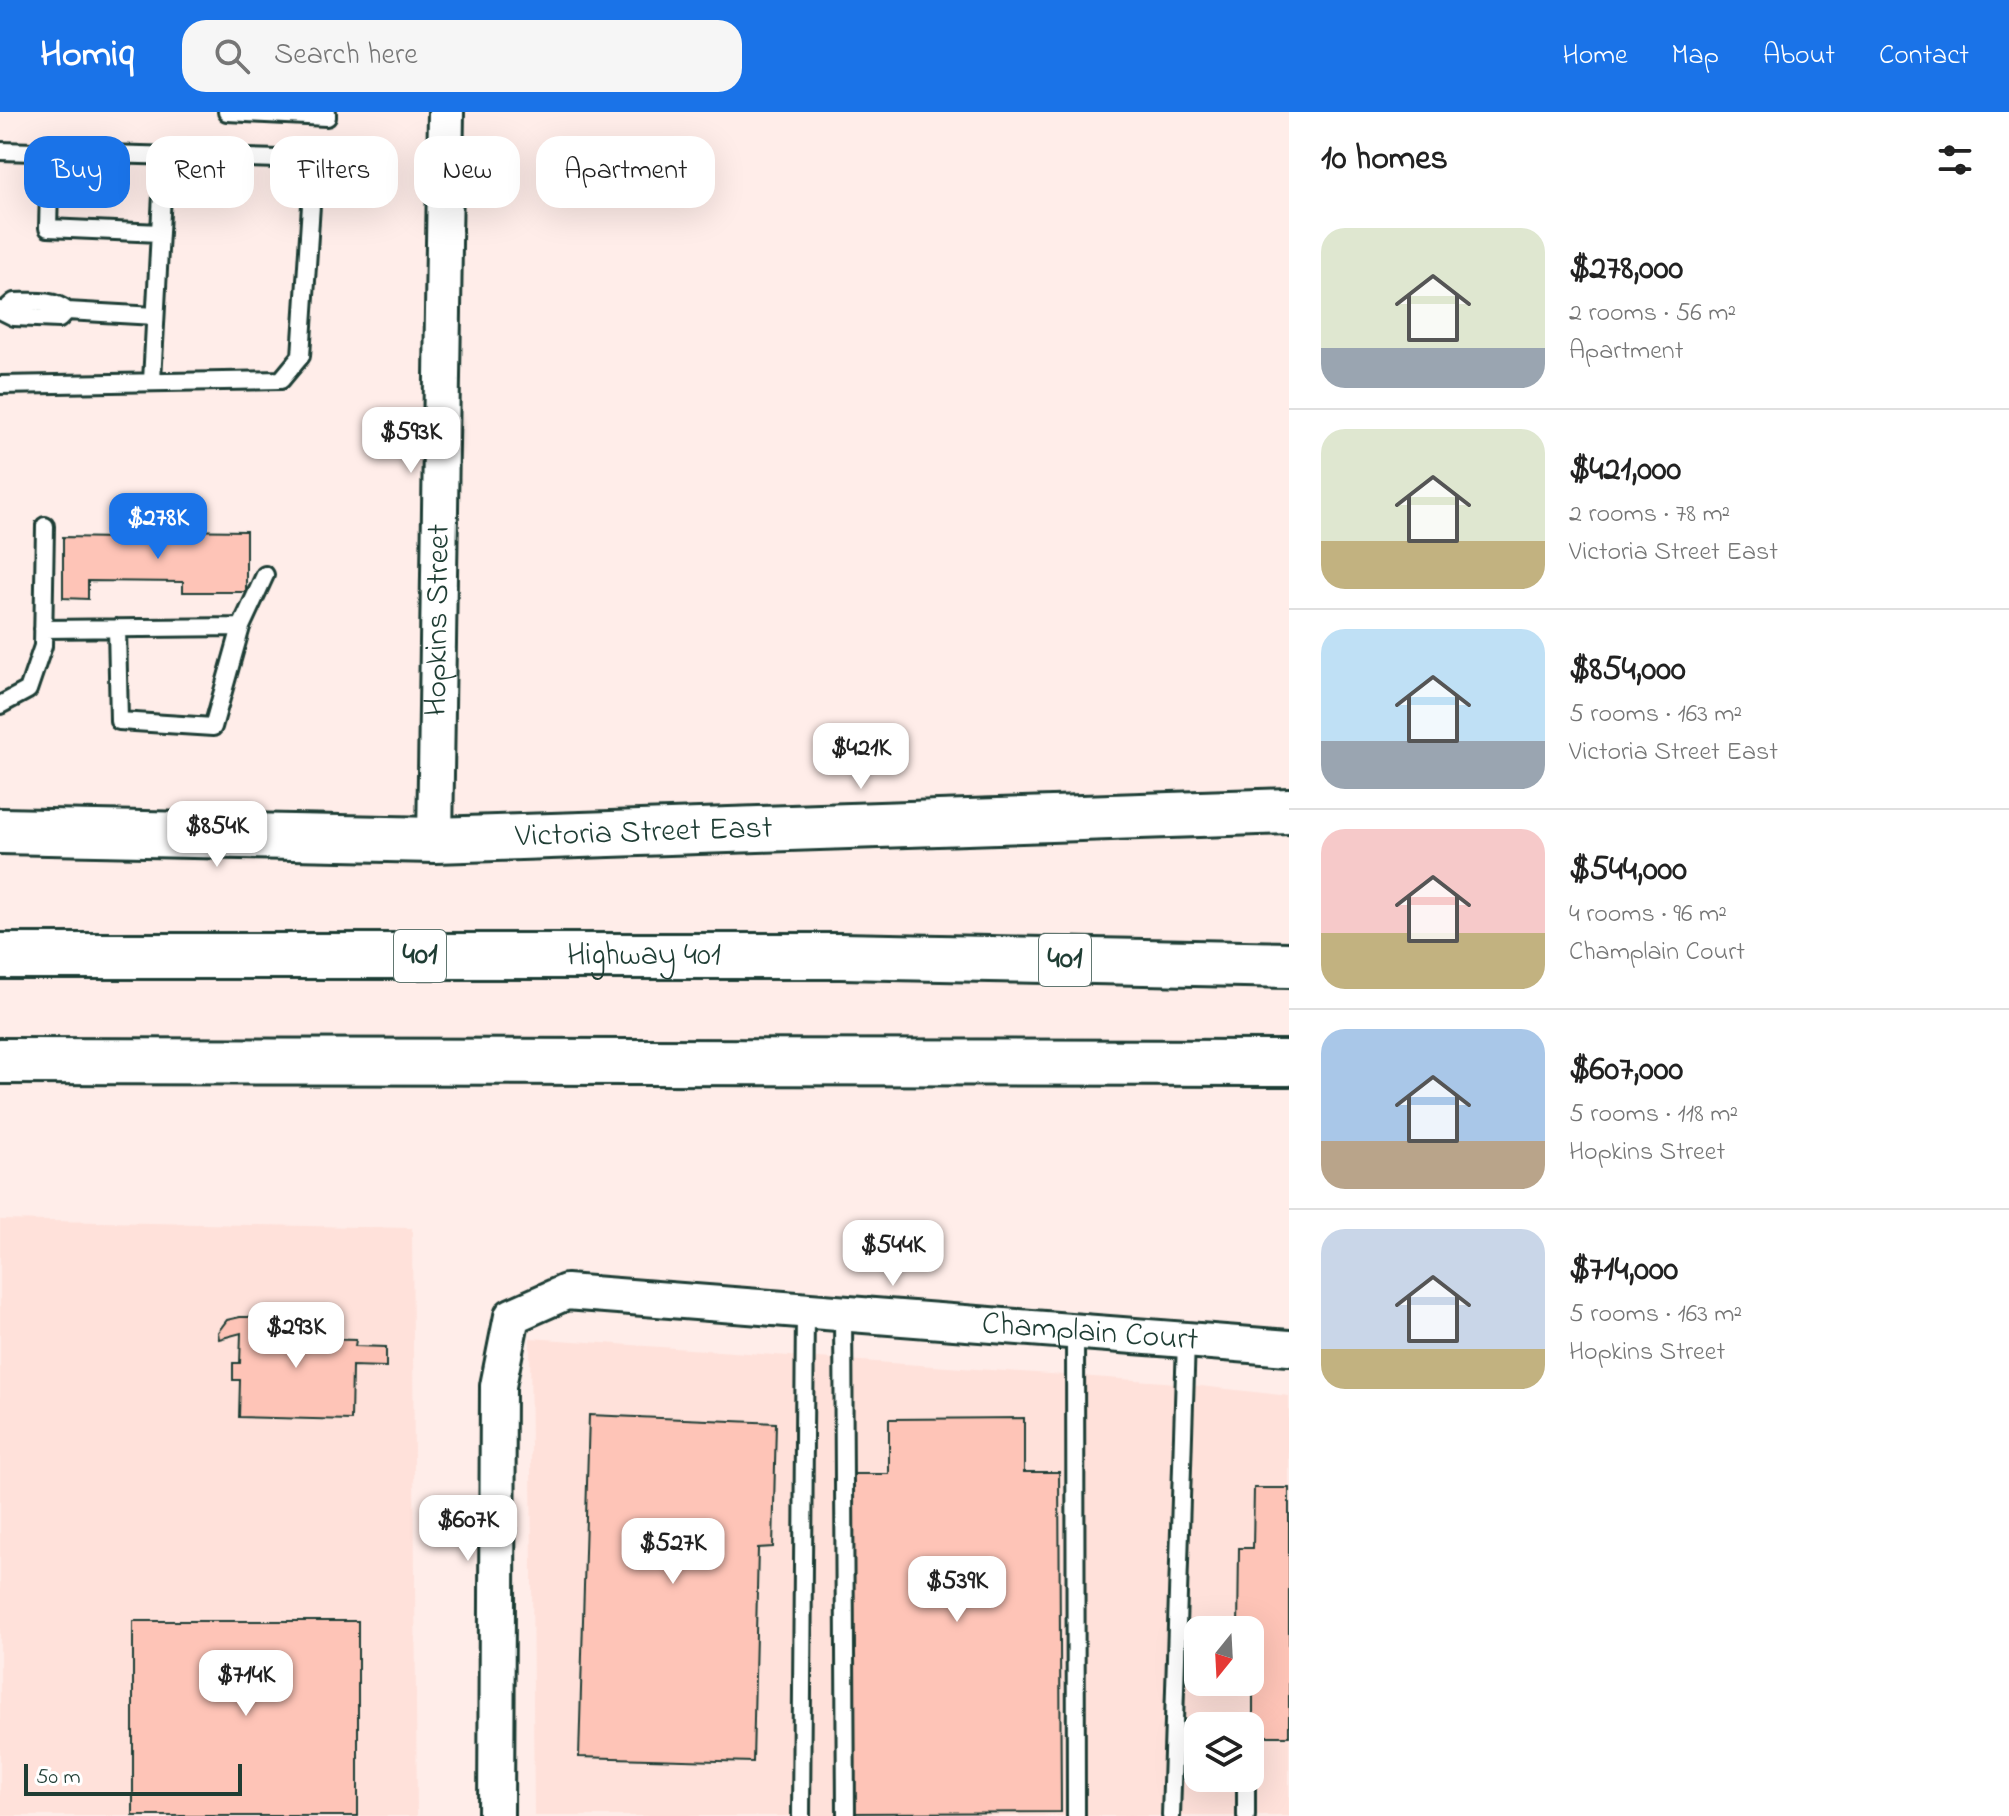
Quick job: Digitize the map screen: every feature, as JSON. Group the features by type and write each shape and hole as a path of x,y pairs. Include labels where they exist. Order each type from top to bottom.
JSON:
{"main road":[{"name":"Victoria Street East","path":"0,831 435,840 1289,811"},
{"name":"Highway 401","path":"0,956 841,956 1289,965"},
{"path":"0,1061 1289,1063"}],"street":[{"name":"Hopkins Street","path":"435,840 446,112"},
{"name":"Champlain Court","path":"496,1816 498,1386 512,1316 566,1292 1289,1348"}],"lane":[{"path":"227,112 327,117 327,112"},
{"path":"0,151 24,151"},
{"path":"0,385 281,380 301,356 314,160 254,159"},
{"path":"49,208 48,228 160,233"},
{"path":"152,381 161,208"},
{"path":"3,310 14,317 35,319 59,319 67,311 155,316"},
{"path":"0,705 28,690 43,646 45,526"},
{"path":"117,628 119,721 213,727 241,627 265,575"},
{"path":"43,629 241,627"},
{"path":"801,1816 805,1311"},
{"path":"843,1314 846,1816"},
{"path":"1075,1331 1076,1816"},
{"path":"1171,1816 1186,1340"},
{"path":"1246,1792 1246,1816"}],"shaded area":[{"path":"0,1220 412,1228 417,1816 0,1816"},
{"path":"530,1338 1164,1382 1289,1396 1289,1816 534,1816"}],"building":[{"path":"170,530 246,531 246,592 183,592 183,582 88,581 88,599 63,598 63,537 170,539"},
{"path":"265,1317 265,1324 316,1325 316,1339 356,1340 355,1346 386,1347 386,1367 352,1366 351,1420 239,1417 240,1380 233,1380 233,1363 240,1363 241,1333 219,1339 218,1332 227,1320"},
{"path":"589,1415 776,1423 773,1547 758,1548 753,1762 579,1757"},
{"path":"1024,1418 1024,1472 1059,1472 1061,1812 854,1813 852,1474 889,1474 889,1419"},
{"path":"1254,1488 1289,1488 1289,1736 1264,1736 1264,1712 1253,1712 1253,1696 1264,1696 1264,1616 1238,1616 1239,1548 1253,1548"},
{"path":"133,1621 358,1621 358,1816 133,1816"}]}
